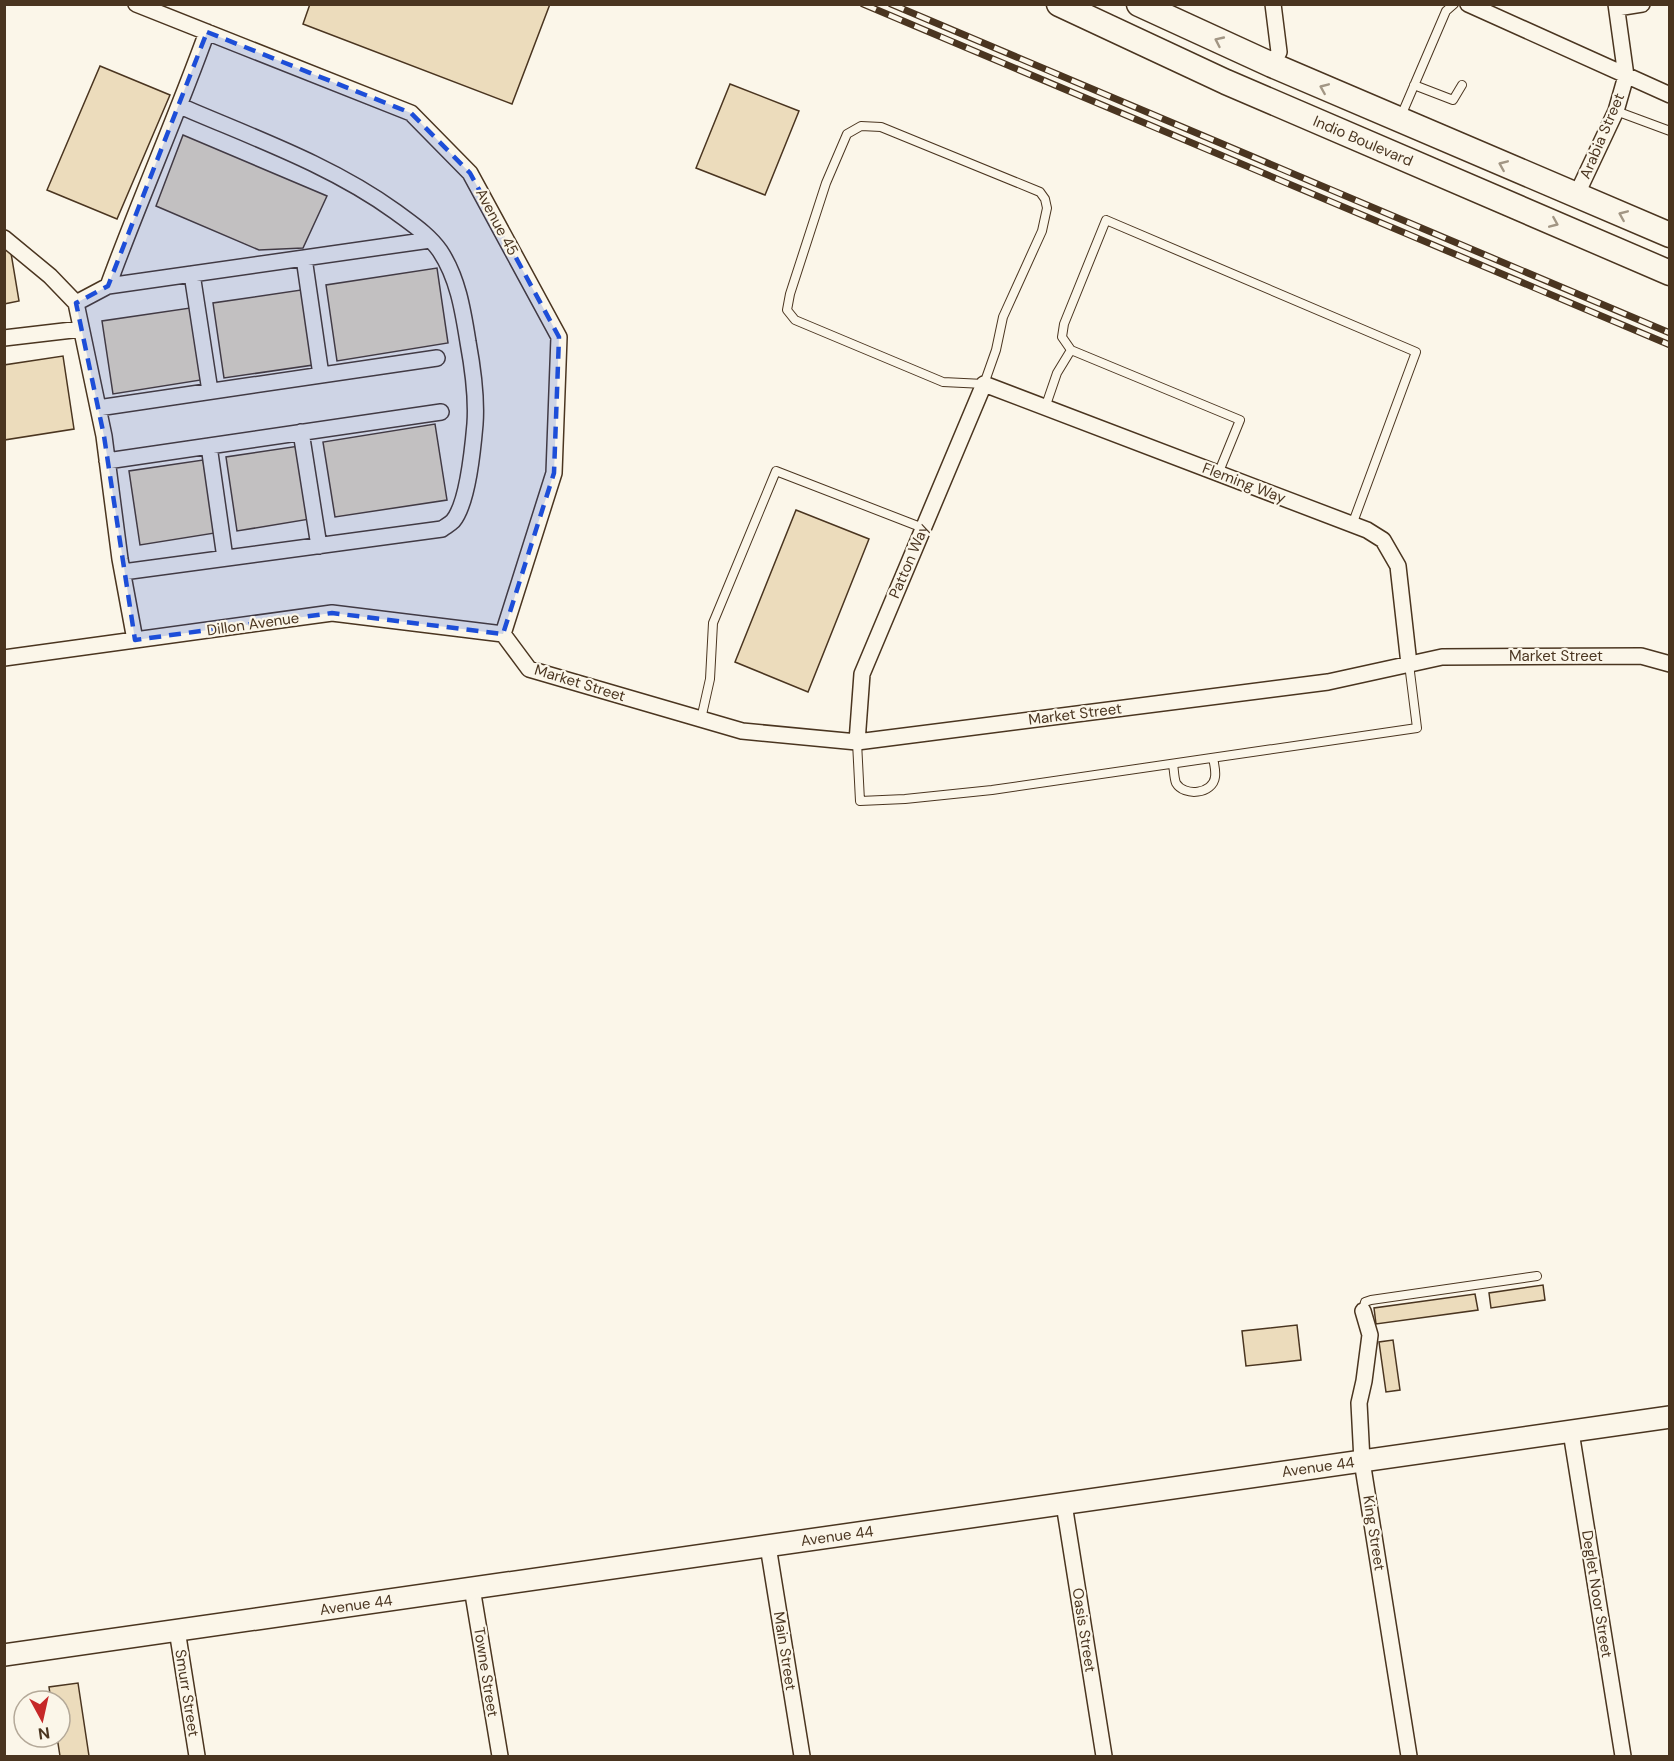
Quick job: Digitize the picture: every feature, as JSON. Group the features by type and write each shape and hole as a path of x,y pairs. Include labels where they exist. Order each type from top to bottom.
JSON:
{"main road":[{"name":"Indio Boulevard","path":"1059,4 1311,118 1670,273"},
{"path":"1139,4 1272,65 1670,235"},
{"path":"1095,21 1149,32 1233,69 1253,72 1272,65"},
{"path":"1272,65 1286,93 1311,118"},
{"path":"1402,158 1451,165 1533,200 1555,201 1576,196"},
{"path":"1576,196 1575,208 1578,214 1600,243"}],"street":[{"name":"Avenue 45","path":"136,4 411,113 470,172 559,337 554,473 503,634"},
{"path":"1272,65 1279,52 1273,4"},
{"path":"1468,4 1670,94"},
{"path":"1616,6 1642,4"},
{"name":"Arabia Street","path":"1576,196 1616,111 1626,76 1616,6"},
{"path":"108,286 207,32"},
{"path":"123,572 442,529 454,520 466,491 475,429 475,382 460,300 451,272 440,250 420,229 368,192 316,165 180,106"},
{"path":"4,238 51,276 76,303 98,408 135,640"},
{"path":"76,303 108,286 430,240"},
{"path":"304,258 321,375"},
{"path":"192,274 210,391"},
{"path":"4,338 81,329"},
{"path":"98,408 437,358"},
{"name":"Fleming Way","path":"984,384 1366,530 1383,540 1398,566 1409,664"},
{"name":"Patton Way","path":"857,742 861,674 984,384"},
{"path":"107,461 441,412"},
{"path":"302,432 319,546"},
{"path":"209,446 225,558"},
{"name":"Dillon Avenue","path":"4,658 332,613 503,634"},
{"name":"Market Street","path":"503,634 529,669 742,730 857,742 1328,682 1442,657 1641,656 1670,664"},
{"name":"King Street","path":"1364,1311 1370,1335 1359,1402 1362,1461 1409,1756"},
{"name":"Avenue 44","path":"4,1654 1670,1418"},
{"name":"Deglet Noor Street","path":"1570,1432 1623,1756"},
{"name":"Oasis Street","path":"1064,1504 1104,1756"},
{"name":"Main Street","path":"768,1546 802,1756"},
{"name":"Towne Street","path":"472,1588 500,1756"},
{"name":"Smurr Street","path":"177,1630 197,1756"}],"lane":[{"path":"1400,120 1446,11 1454,4"},
{"path":"1414,85 1454,100 1462,85"},
{"path":"1616,111 1670,131"},
{"path":"861,126 881,127 1040,192 1046,199 1047,208 1042,231 1003,317 996,350 984,384 943,382 795,320 787,310 790,294 826,183 847,134 861,126"},
{"path":"1218,474 1240,420 1071,350 1062,337 1064,324 1106,220 1416,352 1352,525"},
{"path":"1046,408 1057,373 1071,350"},
{"path":"701,719 710,679 713,623 776,471 923,528"},
{"path":"857,742 860,801 992,790 1417,728 1409,664"},
{"path":"1173,764 1176,783 1193,792 1202,791 1211,786 1216,778 1213,758"},
{"path":"1364,1311 1365,1302 1371,1299 1537,1276"}],"highlighted area":[{"path":"207,32 411,113 470,173 559,337 554,473 503,634 332,613 135,640 104,436 76,303 108,286"}],"building":[{"path":"310,4 550,4 512,104 303,24"},
{"path":"100,66 170,95 117,219 47,190"},
{"path":"730,84 799,111 765,195 696,168"},
{"path":"183,135 327,196 303,248 259,250 156,206"},
{"path":"4,243 10,247 19,301 4,304"},
{"path":"437,268 448,343 337,361 326,285"},
{"path":"301,290 313,365 224,378 213,303"},
{"path":"190,308 201,380 113,394 102,321"},
{"path":"63,356 74,429 4,440 4,365"},
{"path":"435,424 447,500 335,517 323,442"},
{"path":"299,446 310,519 237,531 226,457"},
{"path":"203,460 215,533 140,545 129,471"},
{"path":"796,510 869,539 808,692 735,662"},
{"path":"1543,1285 1545,1300 1491,1308 1489,1293"},
{"path":"1475,1294 1478,1310 1376,1324 1374,1308"},
{"path":"1297,1325 1301,1360 1246,1366 1242,1331"},
{"path":"1393,1340 1400,1390 1386,1392 1379,1342"},
{"path":"78,1683 89,1756 60,1756 59,1749 72,1749 72,1689 49,1689 49,1687"}],"railway":[{"path":"863,4 1670,345"},
{"path":"891,4 1670,333"}]}
